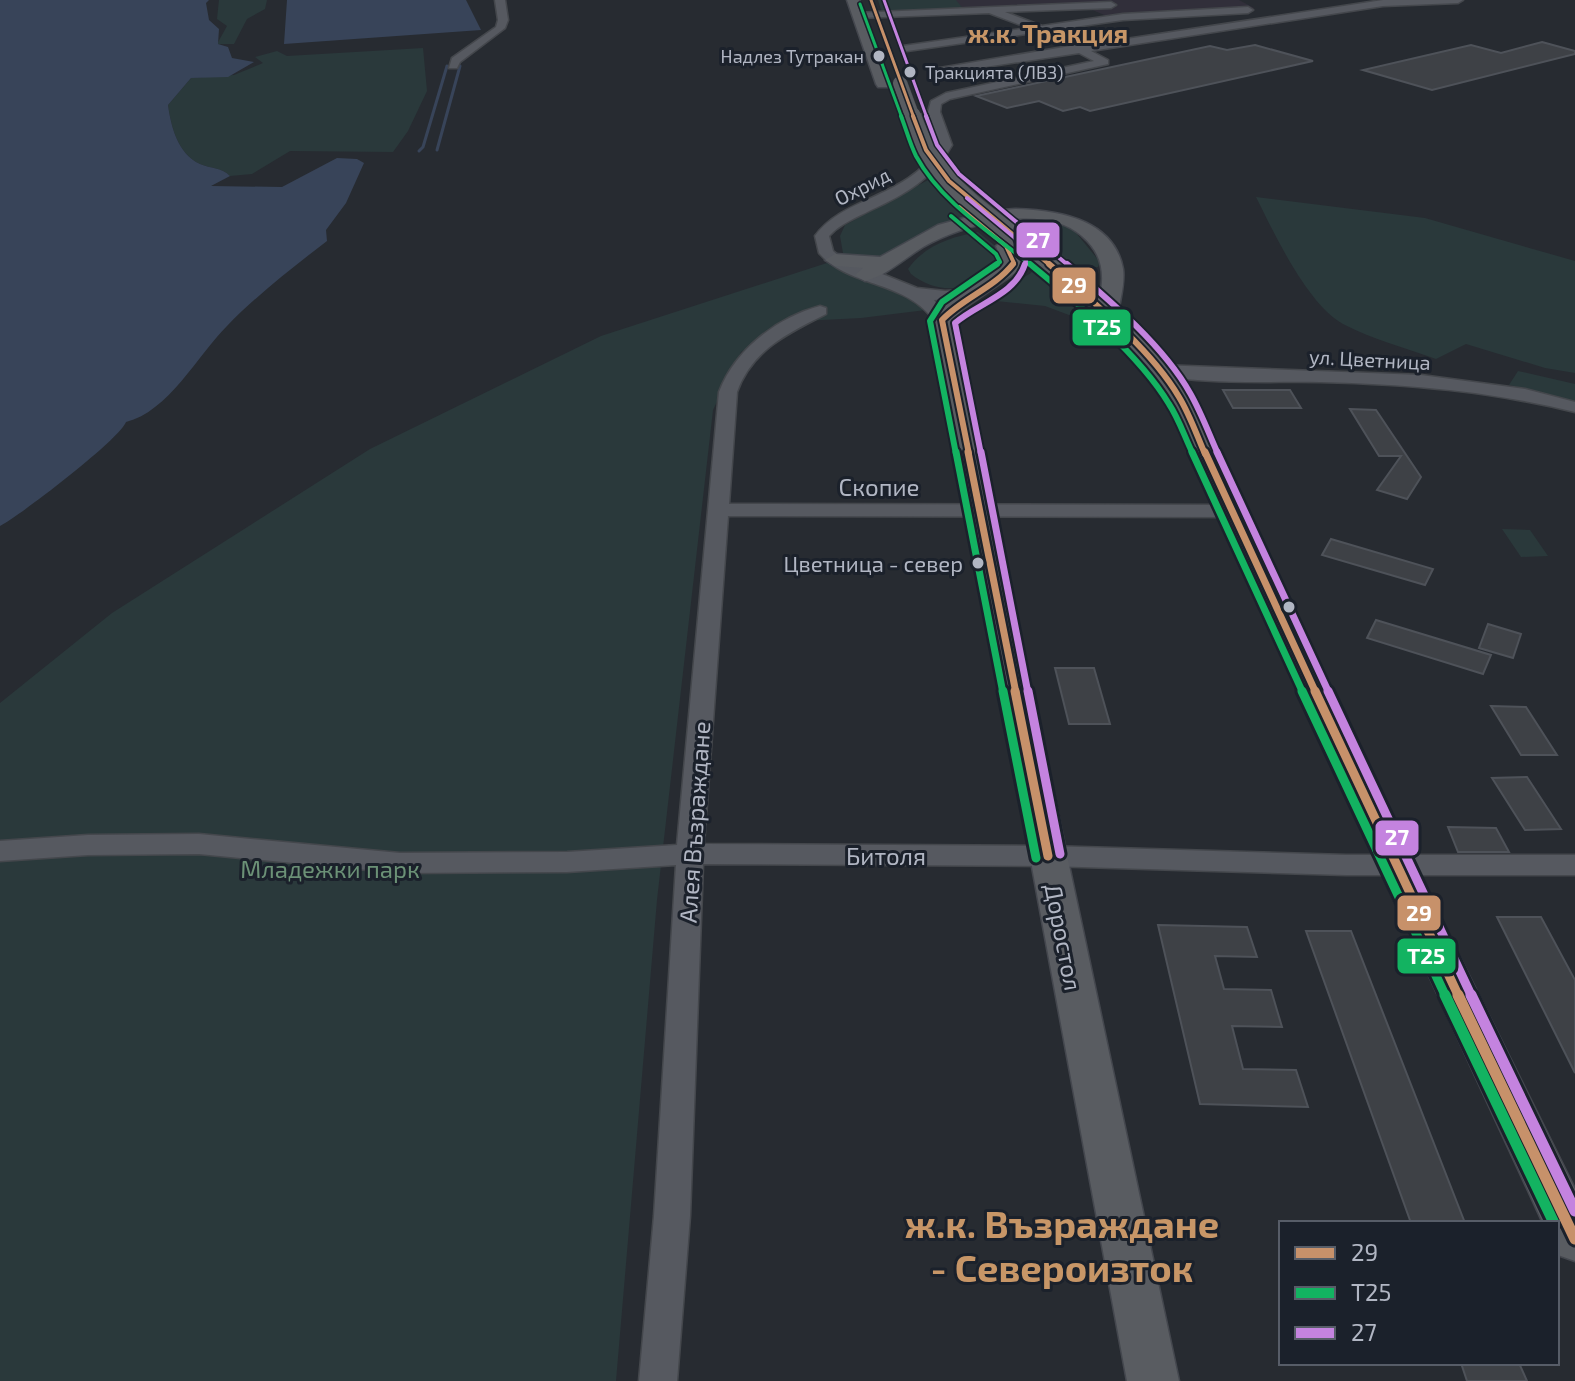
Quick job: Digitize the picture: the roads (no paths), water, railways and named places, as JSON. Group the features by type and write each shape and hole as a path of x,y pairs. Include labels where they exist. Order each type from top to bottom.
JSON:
{"main road":[{"path":"853,0 892,84"},
{"path":"871,0 917,166 945,195 1062,275 1107,314 1160,370 1179,397 1396,865 1575,1239"},
{"path":"865,275 889,268 933,234 964,223 1036,215 1071,219 1083,224 1107,254 1113,273 1107,314"},
{"path":"942,320 956,305 1011,269 1016,245"},
{"path":"835,260 889,268"},
{"path":"1062,275 1093,277 1113,273"},
{"name":"Доростол","path":"942,320 1153,1381"}],"street":[{"path":"453,66 456,60 500,28 503,20 500,0"},
{"path":"938,71 1383,3 1458,0"},
{"path":"858,15 1122,4"},
{"path":"1083,6 1112,18"},
{"path":"1271,8 1306,14"},
{"path":"907,48 1112,18 1256,9"},
{"path":"993,11 1082,44 1080,49"},
{"path":"989,22 1018,19"},
{"path":"899,32 914,30"},
{"name":"Охрид","path":"835,260 826,253 822,236 838,221 899,190 939,160 946,145 934,112 935,103 946,96 1104,61 1080,49"},
{"path":"835,260 865,275"},
{"path":"889,268 914,293 933,306 942,320"},
{"path":"914,293 945,296 977,292"},
{"name":"Алея Възраждане","path":"658,1381 672,1216 690,854 716,510 732,378 747,354 780,331 820,311"},
{"name":"ул. Цветница","path":"1160,370 1212,375 1383,378 1492,389 1575,407"},
{"name":"Скопие","path":"716,510 1233,511"},
{"name":"Битоля","path":"0,851 88,845 199,844 400,863 567,862 690,854 1048,856 1396,865 1575,865"}],"water":[{"path":"0,0 209,0 206,3 209,20 219,29 218,44 228,47 232,58 254,62 228,77 191,78 168,105 174,131 186,154 200,164 230,176 211,186 282,187 337,158 357,159 364,163 346,203 326,230 327,241 239,315 169,395 141,416 126,422 107,444 48,493 0,526"},
{"path":"287,0 466,0 481,30 284,44"}],"waterway":[{"path":"419,151 423,147 447,66"},
{"path":"437,150 460,66"}],"place":[{"name":"Надлез Тутракан","path":"879,56"},
{"name":"Тракцията (ЛВЗ)","path":"910,72"},
{"name":"Цветница - север","path":"978,563"}],"district":[{"name":"ж.к. Тракция","path":"1048,32"},
{"name":"ж.к. Възраждане - Североизток","path":"1062,1245"}],"park label":[{"name":"Младежки парк","path":"330,868"}]}
